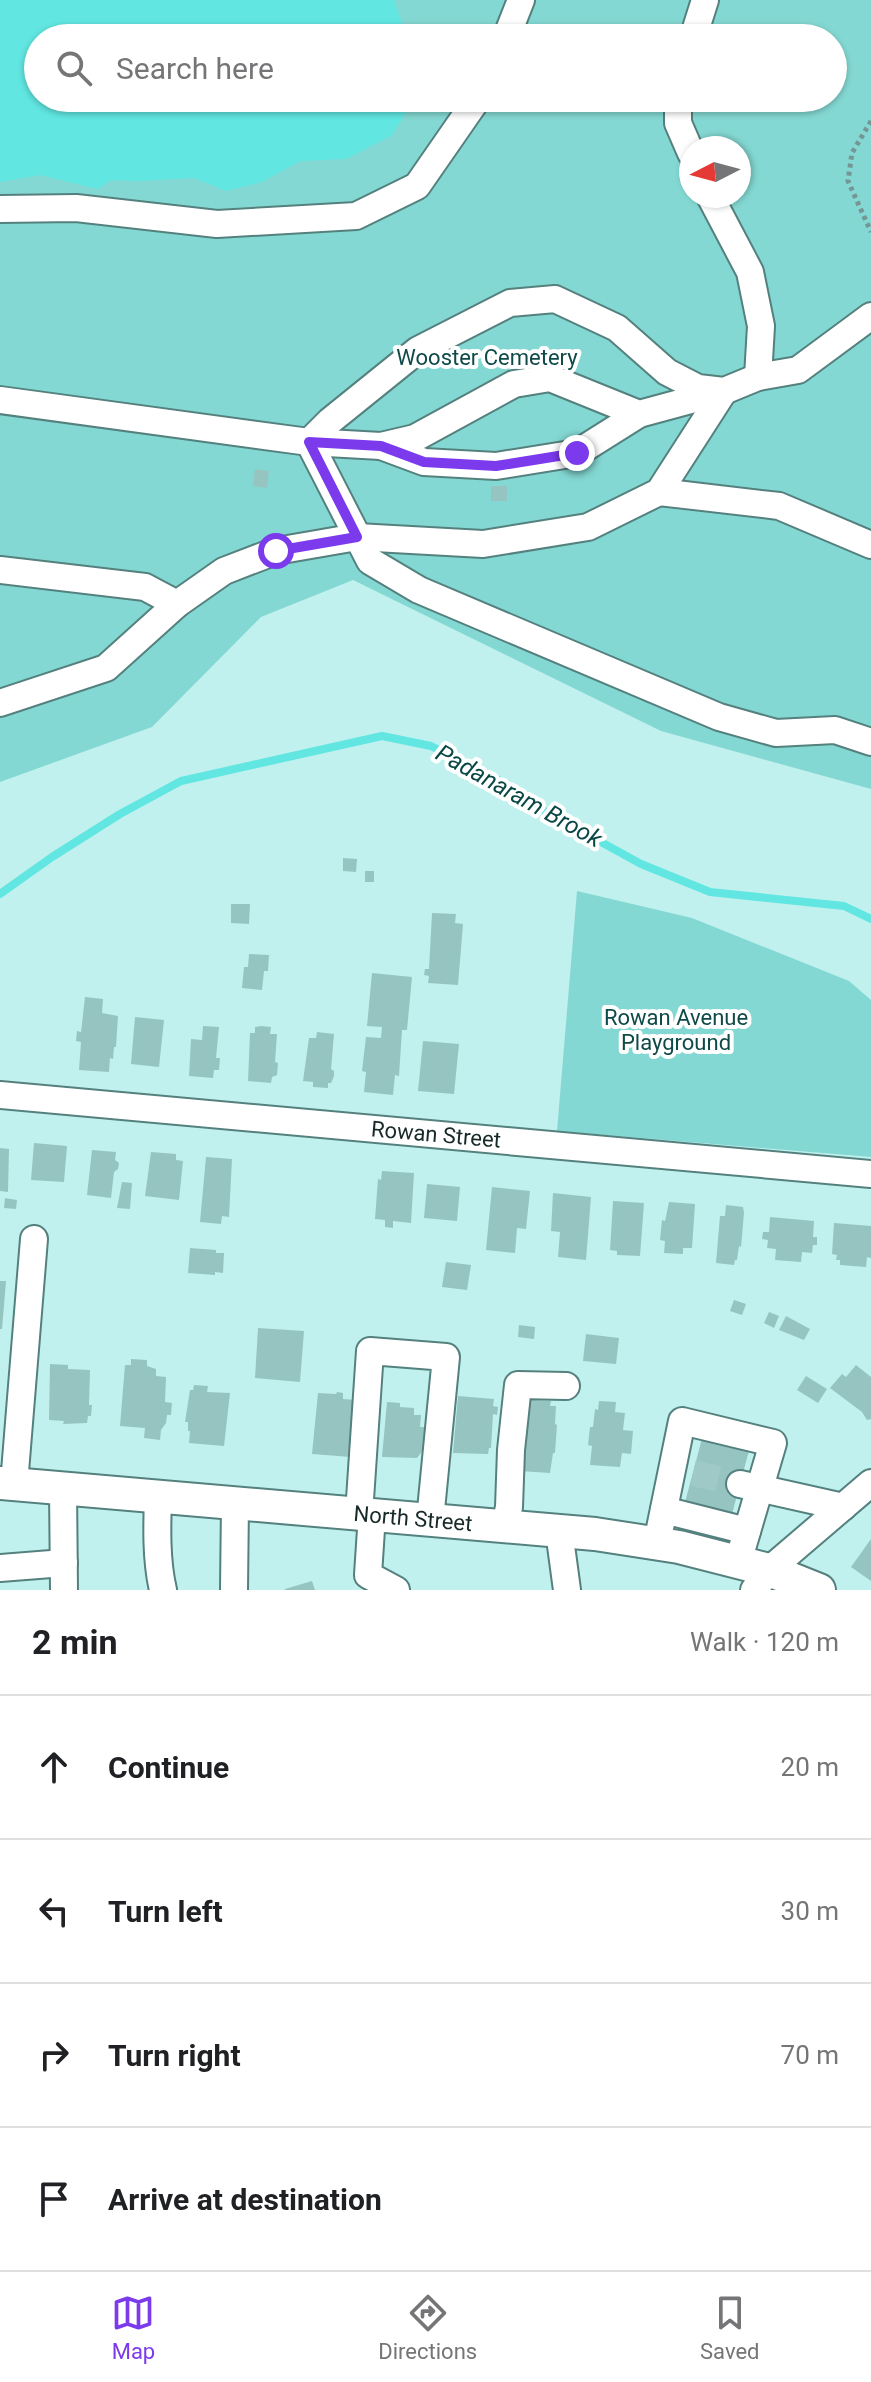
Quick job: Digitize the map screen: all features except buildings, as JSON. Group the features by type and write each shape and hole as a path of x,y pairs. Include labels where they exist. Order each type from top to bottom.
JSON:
{"main road":[{"name":"North Street","path":"7,1484 595,1534 679,1547 754,1574 819,1590"}],"street":[{"path":"512,24 521,0"},
{"path":"697,24 705,0"},
{"path":"0,209 76,208 217,224 356,216 417,186 468,112"},
{"path":"678,112 678,123 684,136"},
{"path":"716,208 750,272 761,326 758,377"},
{"path":"309,442 330,421 418,350 510,303 555,299 617,328 667,372 698,388 724,391"},
{"path":"381,446 424,462 496,466 577,453 639,414 724,391 758,377 798,370 871,316"},
{"path":"0,400 309,442 381,446 415,438 514,384 550,378 639,414"},
{"path":"0,703 106,668 177,604 224,571 276,551 357,537 483,544 588,527 659,492 724,391"},
{"path":"309,442 370,561 419,590 719,717 776,733 835,730 871,742"},
{"path":"659,492 779,506 871,545"},
{"path":"0,570 145,587 177,604"},
{"name":"Rowan Street","path":"0,1095 871,1174"},
{"path":"7,1484 34,1239"},
{"path":"396,1590 368,1575 366,1514 370,1351 446,1357 430,1520"},
{"path":"505,1526 518,1385 566,1386"},
{"path":"657,1543 664,1510 683,1470 682,1421 773,1443 750,1486 747,1531 754,1574 871,1483"},
{"path":"750,1486 843,1507"},
{"path":"63,1488 64,1590"},
{"path":"158,1496 157,1530 163,1590"},
{"path":"234,1590 235,1503"},
{"path":"664,1510 747,1531"},
{"path":"559,1531 567,1590"},
{"path":"0,1568 64,1563"}],"path":[{"path":"871,121 852,153 848,181 871,232"}],"green space":[{"name":"Wooster Cemetery","path":"0,0 871,0 871,789 661,731 353,580 261,617 152,727 0,782"},
{"name":"Rowan Avenue Playground","path":"577,891 692,918 849,981 871,1000 871,1157 557,1131"}],"shaded area":[{"path":"0,0 394,0 402,24 24,24 24,112 407,112 391,136 346,159 300,161 262,182 226,191 194,178 111,180 98,189 40,175 0,182"}],"waterway":[{"name":"Padanaram Brook","path":"0,894 120,814 181,781 382,736 431,746 497,779 541,809 641,864 710,892 844,906 871,919"}],"tunnel":[{"path":"693,1473 740,1484"}],"route":[{"path":"276,551 357,537 309,442 381,446 424,462 496,466 577,453"}]}
